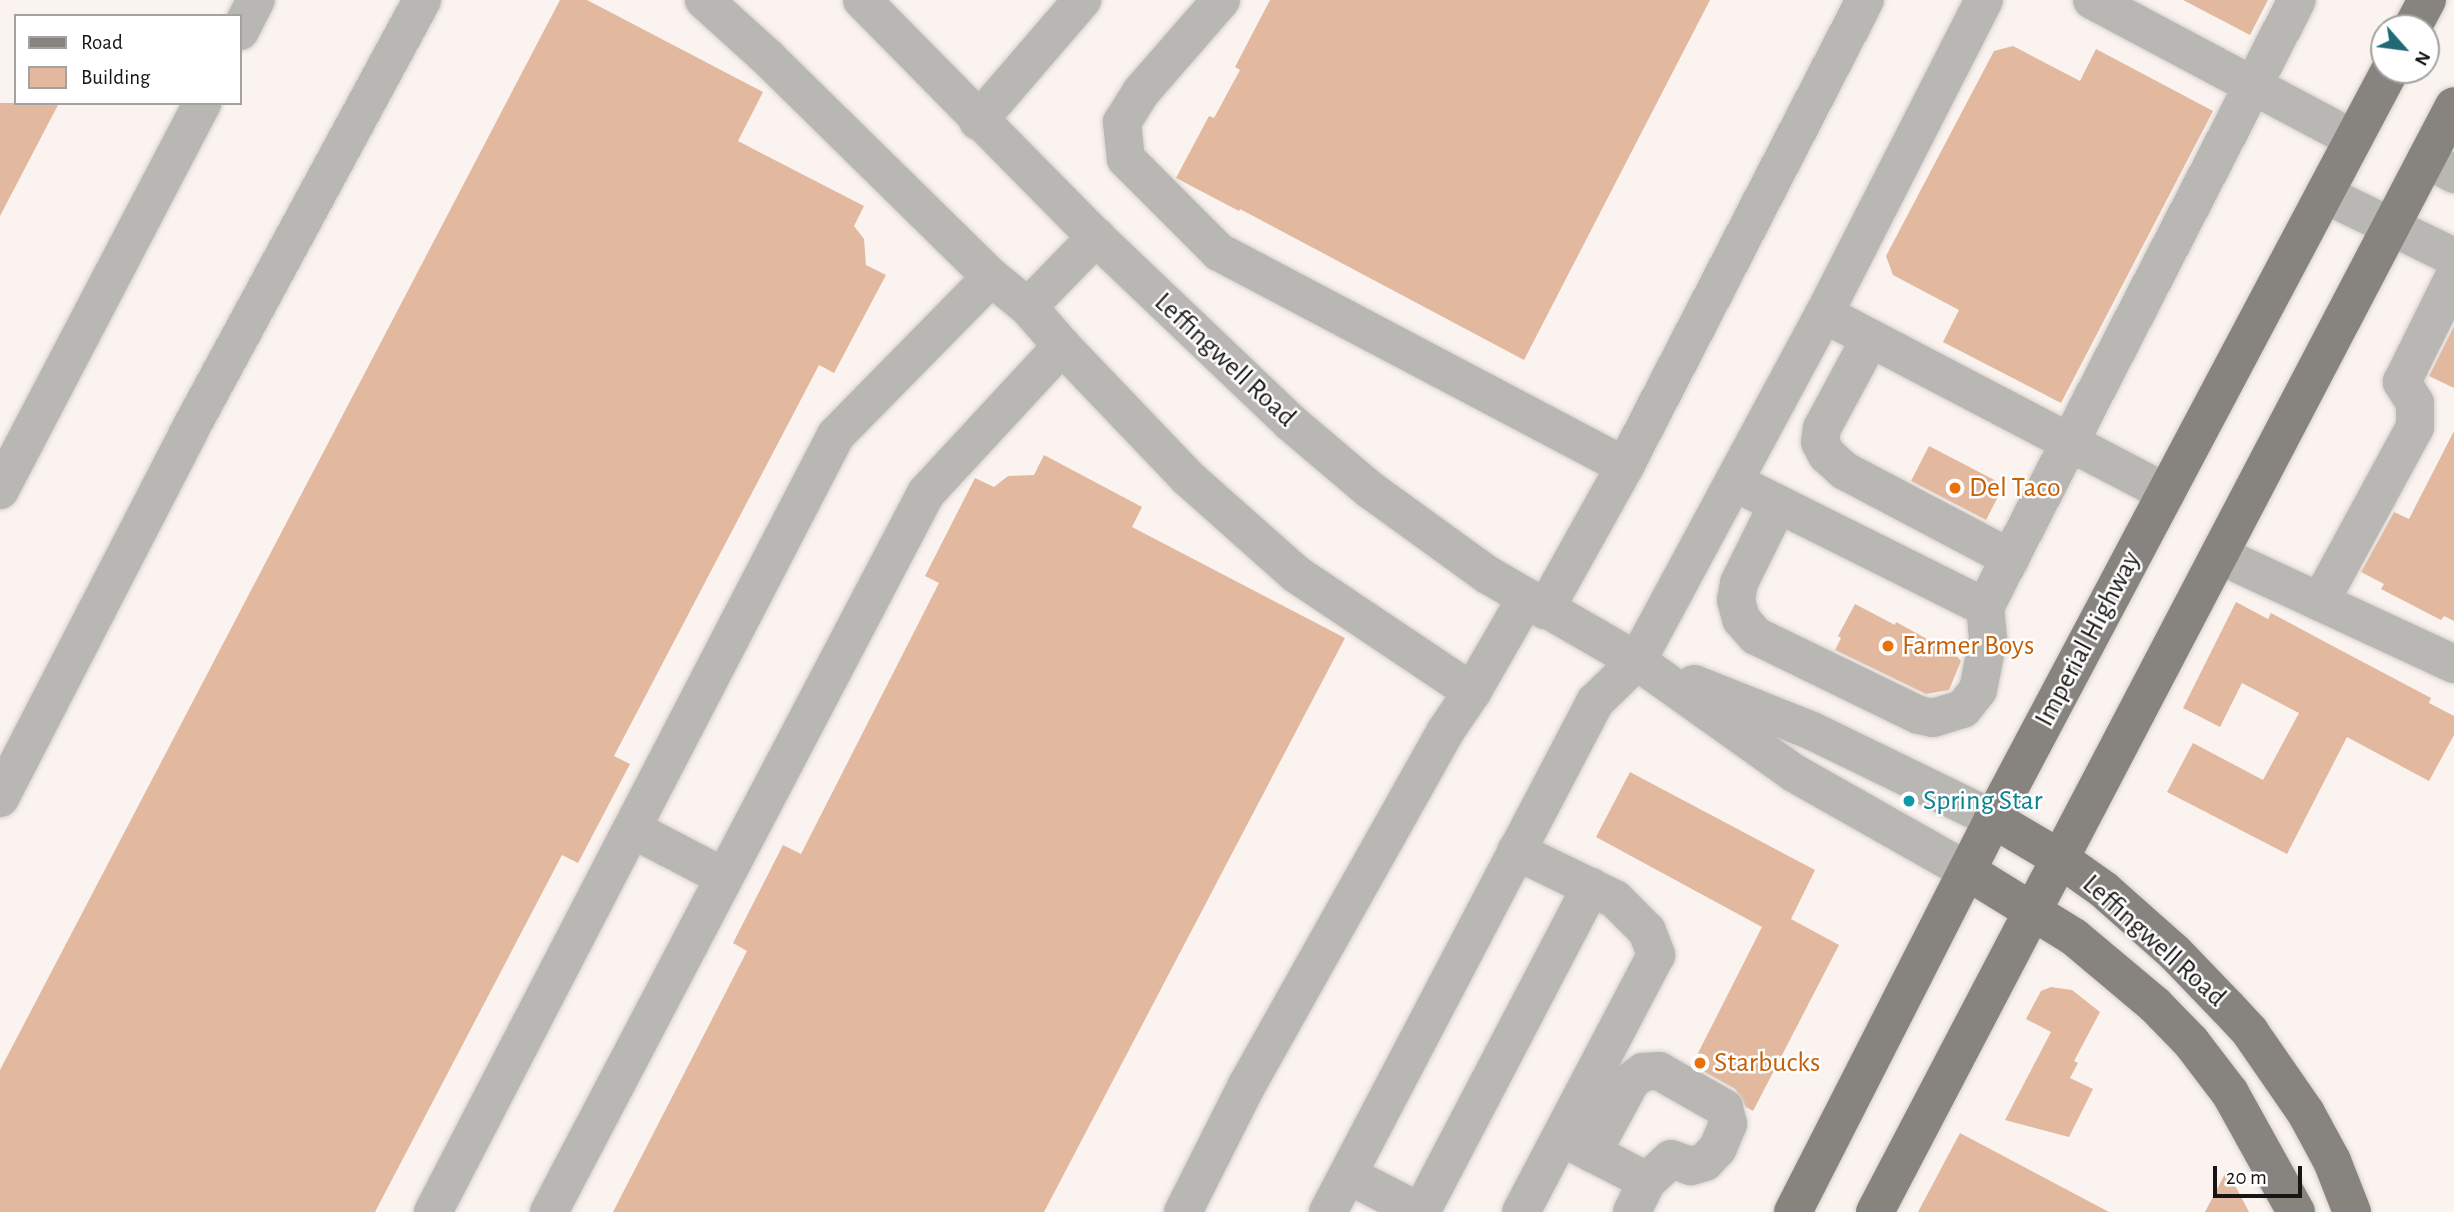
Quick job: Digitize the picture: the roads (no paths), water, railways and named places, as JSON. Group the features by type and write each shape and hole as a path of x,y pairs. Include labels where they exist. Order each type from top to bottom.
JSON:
{"main road":[{"name":"Imperial Highway","path":"1793,1212 1993,819 2382,84"},
{"path":"1875,1212 2390,227 2440,167 2454,106"},
{"name":"Leffingwell Road","path":"1993,819 2059,858 2140,920 2250,1032 2306,1113 2332,1161 2352,1212"},
{"name":"Leffingwell Road","path":"1967,871 2074,937 2155,1005 2191,1042 2230,1093 2296,1212"}],"street":[{"path":"242,27 256,0"},
{"path":"0,798 188,433 422,0"},
{"path":"704,0 766,56 991,277 1028,307 1188,478 1296,574 1472,692"},
{"name":"Leffingwell Road","path":"862,0 978,121 1096,237 1290,422 1369,489 1451,551 1535,604 1637,661 1794,773 1967,871"},
{"path":"978,121 1082,0"},
{"path":"1221,0 1141,92 1122,122 1126,159 1219,252 1625,466"},
{"path":"1183,1212 1261,1061 1445,732 1535,604 1625,466 1866,0"},
{"path":"1328,1212 1595,702 1637,661 1734,482 1824,314 1984,0"},
{"path":"2092,0 2353,139"},
{"path":"1778,504 1739,583 1736,600 1741,619 1756,636 1919,715 1933,718 1963,709 1978,690 1988,639 1984,607 2297,0"},
{"path":"0,489 201,105"},
{"path":"2324,194 2454,257"},
{"path":"1028,307 1096,237"},
{"path":"433,1212 836,435 991,277"},
{"path":"2320,602 2415,427 2415,403 2402,382 2454,277"},
{"path":"1824,314 2166,493"},
{"path":"1870,339 1822,428 1820,442 1827,455 1845,471 2010,558"},
{"path":"549,1212 926,492 1062,346"},
{"path":"1734,482 1984,607"},
{"path":"2219,555 2454,664"},
{"name":"Leffingwell Road","path":"1637,661 1812,731 1993,819"},
{"path":"632,829 724,877"},
{"path":"1516,852 1615,899 1647,932 1656,955 1576,1145"},
{"path":"1348,1174 1421,1212 1591,887"},
{"path":"1521,1212 1576,1145 1631,1081 1643,1072 1659,1071 1724,1108 1728,1124 1718,1148 1705,1162 1691,1166 1671,1159 1639,1197 1576,1145"}],"place":[{"name":"Del Taco","path":"1955,488"},
{"name":"Farmer Boys","path":"1888,646"},
{"name":"Spring Star","path":"1909,801"},
{"name":"Starbucks","path":"1700,1063"}]}
